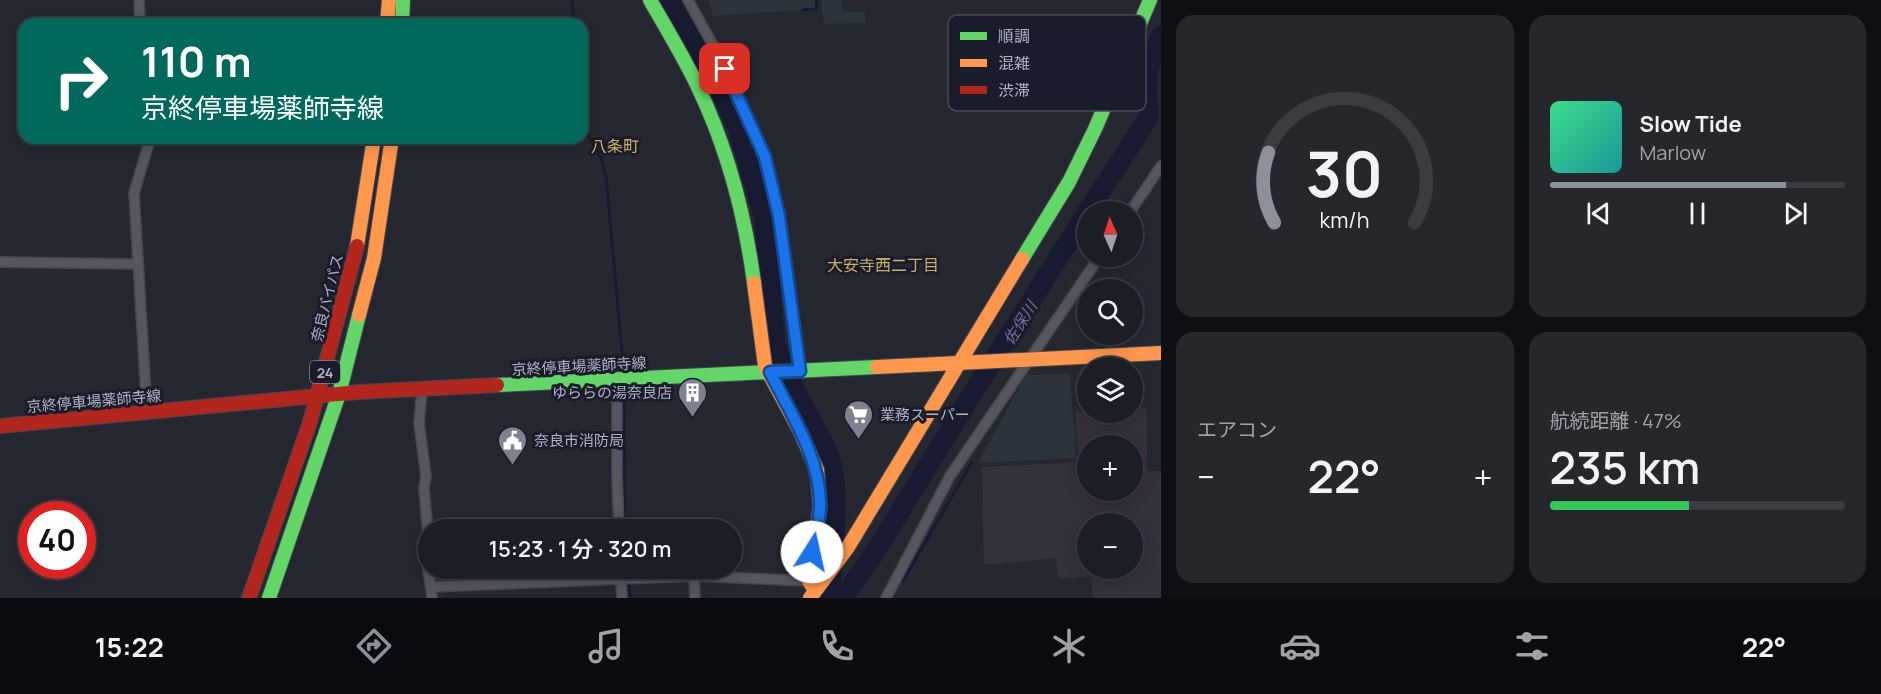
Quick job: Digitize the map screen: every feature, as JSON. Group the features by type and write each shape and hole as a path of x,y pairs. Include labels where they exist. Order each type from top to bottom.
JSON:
{"main road":[{"path":"388,18 389,0"},
{"path":"402,18 403,0"},
{"path":"650,0 697,84 722,143 742,212 765,366 772,372 817,470 820,507 811,590"},
{"path":"1144,15 1150,0"},
{"path":"811,590 848,547 964,363 1069,182 1103,111"},
{"name":"奈良バイパス","path":"249,598 318,395 355,256 373,144"},
{"name":"24","path":"269,598 339,393 374,258 391,144"},
{"name":"京終停車場薬師寺線","path":"0,426 339,393 1025,362 1161,353"}],"street":[{"path":"139,0 140,18"},
{"path":"688,0 718,54 765,157 779,216 798,371"},
{"path":"147,413 134,193 148,144"},
{"path":"1137,201 1161,166"},
{"path":"0,262 138,264"},
{"path":"886,598 950,476 1025,362 1092,267"},
{"path":"617,380 616,475 618,519"},
{"path":"422,390 419,423 426,476 424,488 427,519"},
{"path":"431,579 432,598"},
{"path":"431,587 548,579"},
{"path":"621,579 622,598"},
{"path":"694,579 695,598"},
{"path":"719,579 811,590"}],"shaded area":[{"path":"708,0 816,0 817,9 713,16"},
{"path":"821,0 841,0 843,12 865,12 865,23 824,24"},
{"path":"1070,374 1076,458 978,463 1026,375"},
{"path":"1143,407 1146,407 1148,471 1161,471 1161,598 1093,598 1091,579 1143,579 1143,513 1077,513 1077,577 1058,578 1056,558 984,565 982,467 1077,462 1077,501 1143,501 1143,435 1077,436 1075,411 1077,411 1077,423 1143,423"}],"waterway":[{"path":"572,0 574,18"},
{"path":"669,0 715,80 738,129 764,217 775,341 799,398 828,453 835,485 836,504 830,598"},
{"path":"803,10 817,9 816,0"},
{"name":"佐保川","path":"842,598 874,554 982,378 1149,117 1148,71 1161,35"},
{"path":"588,135 601,158 606,176 624,374"},
{"path":"624,384 625,519"},
{"path":"903,581 972,462"},
{"path":"629,579 630,598"}],"traffic: fast":[{"path":"402,18 403,0"},
{"path":"650,0 692,74 726,157 746,232 754,283"},
{"path":"1144,15 1150,0"},
{"path":"1022,259 1069,182 1103,111"},
{"path":"269,598 339,394 359,315"},
{"path":"497,385 877,367"}],"traffic: slow":[{"path":"388,18 389,0"},
{"path":"357,246 373,144"},
{"path":"359,315 374,258 391,144"},
{"path":"810,598 848,547 1022,259"},
{"path":"754,283 765,366 800,431 817,470 820,507 809,581 815,590"},
{"path":"877,367 1161,353"}],"traffic: jam":[{"path":"249,598 310,422 357,246"},
{"path":"0,426 359,392 497,385"}],"place":[{"name":"ゆららの湯奈良店","path":"693,418"},
{"name":"業務スーパー","path":"859,440"},
{"name":"奈良市消防局","path":"513,466"}],"district":[{"name":"八条町","path":"615,146"},
{"name":"大安寺西二丁目","path":"883,265"}],"route":[{"path":"725,69 765,157 779,216 800,371 770,372 817,470 820,507 812,552"}]}
